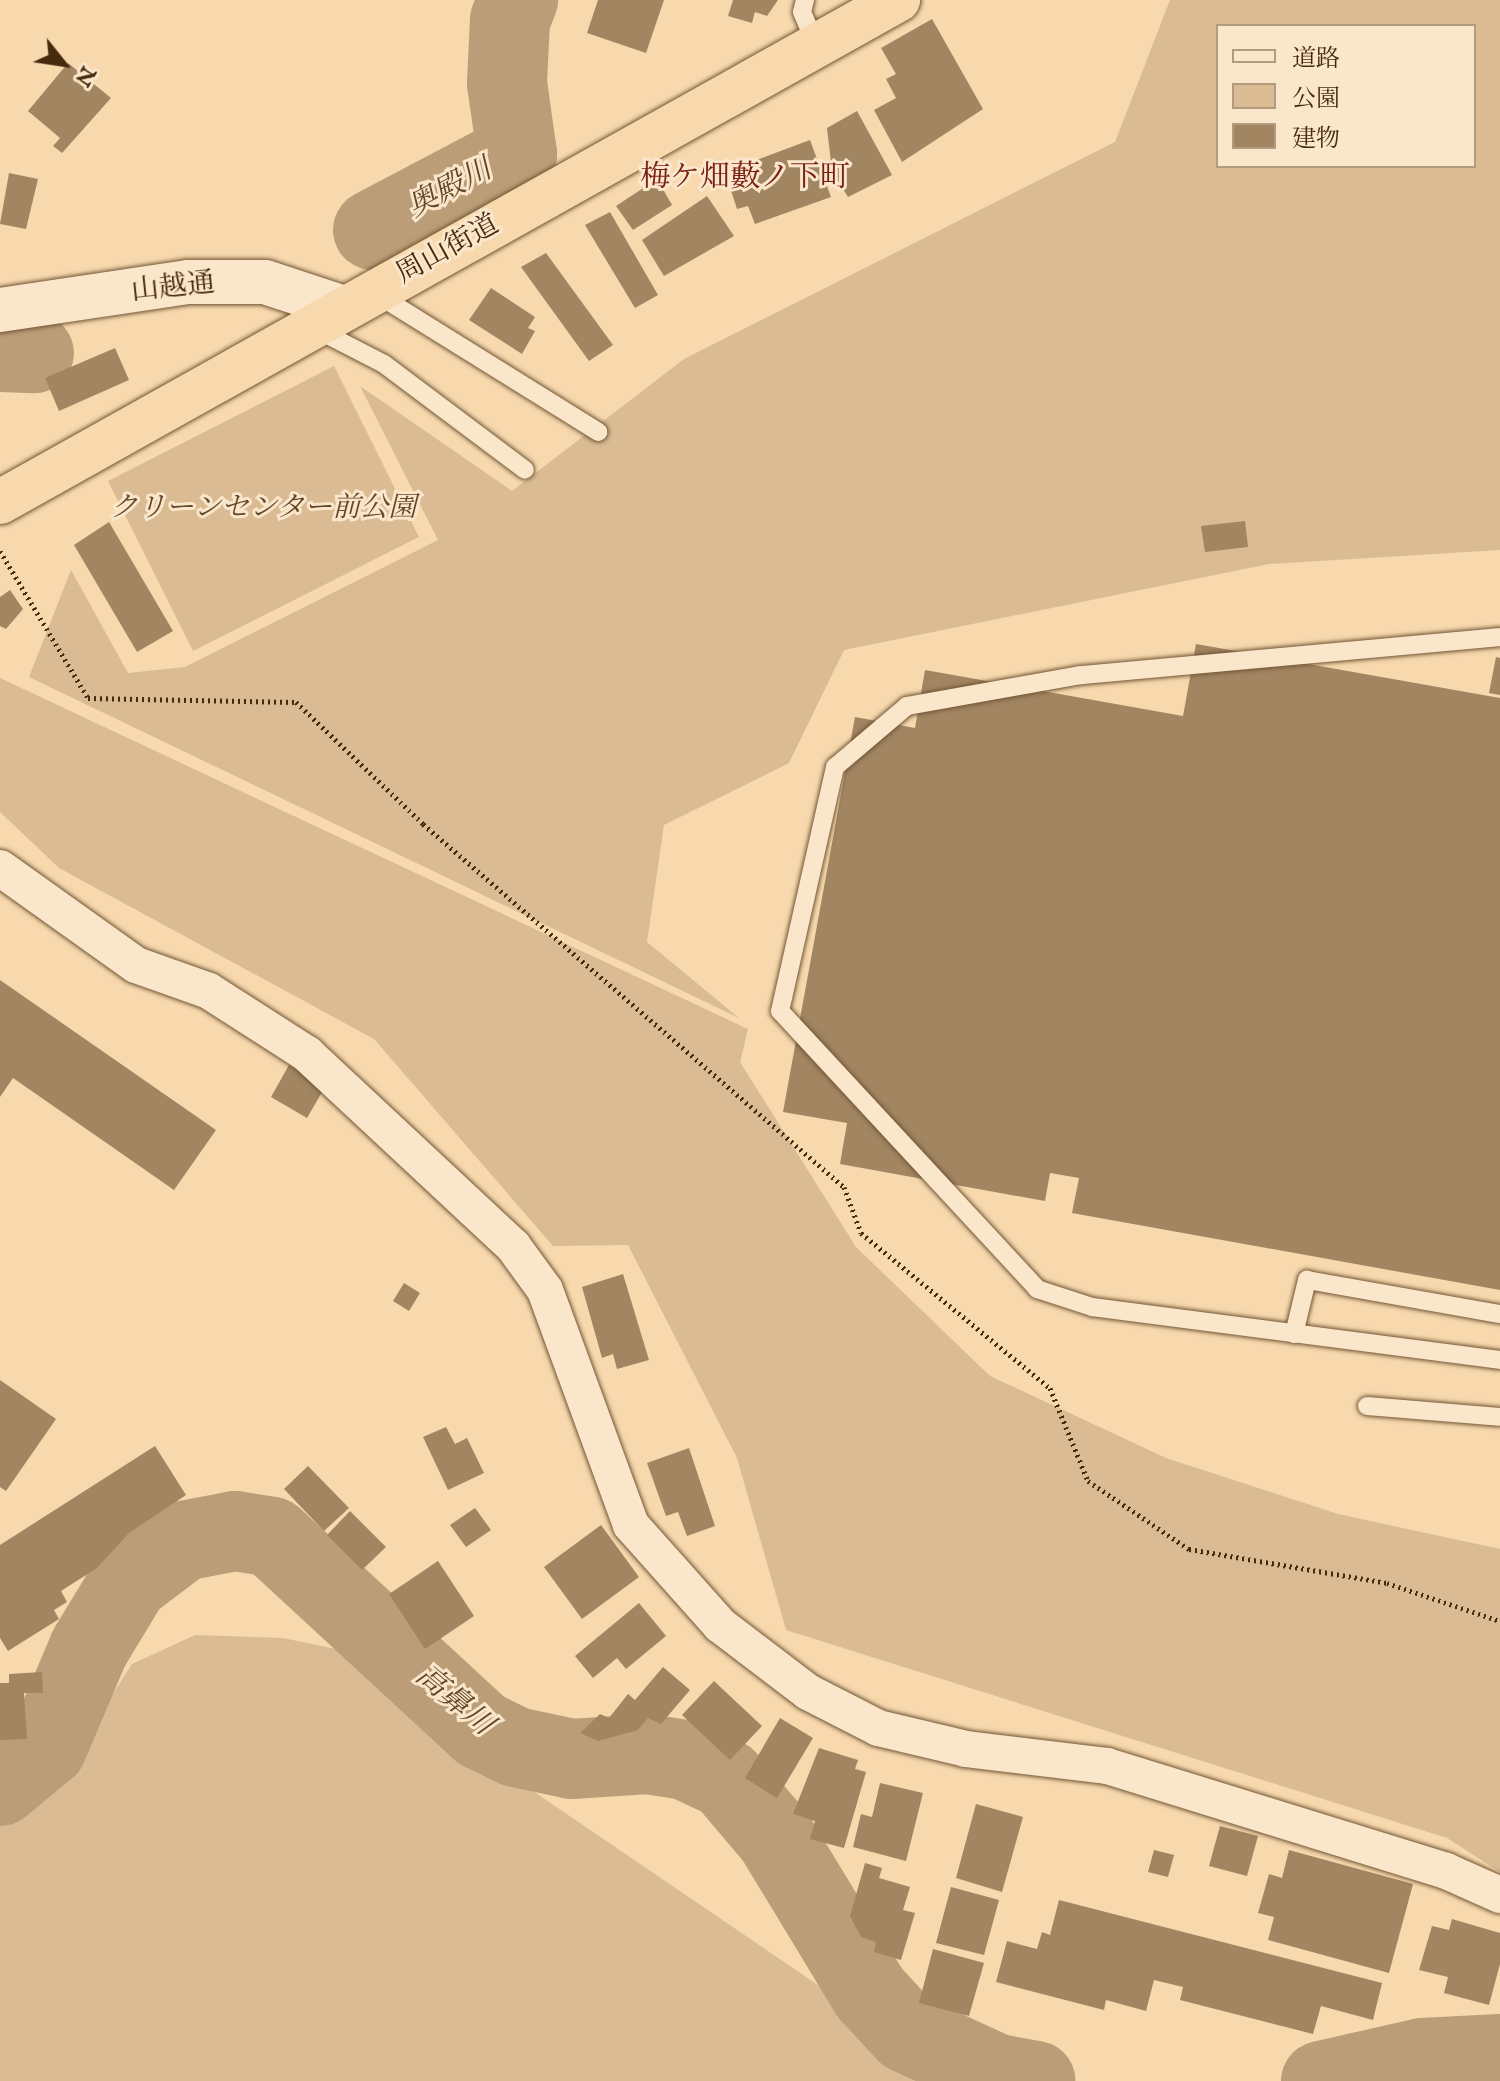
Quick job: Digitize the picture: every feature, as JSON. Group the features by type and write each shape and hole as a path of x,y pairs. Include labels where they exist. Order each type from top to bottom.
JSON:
{"highway":[{"name":"周山街道","path":"0,502 342,308 898,0"}],"street":[{"name":"山越通","path":"0,310 188,282 265,282 342,308"},
{"path":"0,868 136,965 209,991 307,1054 513,1246 545,1290 631,1525 720,1625 808,1692 892,1732 966,1749 1107,1766 1446,1871 1500,1895"}],"lane":[{"path":"805,0 802,12 816,45"},
{"path":"342,308 598,432"},
{"path":"342,308 384,364 525,470"},
{"path":"1500,637 1081,675 907,706 835,767 780,1011 1037,1289 1092,1307 1500,1360"},
{"path":"1294,1334 1307,1280 1500,1314"},
{"path":"1367,1406 1500,1417"}],"path":[{"path":"0,551 88,698 296,702 423,824 844,1187 861,1233 1050,1388 1088,1481 1189,1549 1387,1583 1500,1621"}],"green space":[{"path":"1170,0 1500,0 1500,550 1269,564 844,650 789,763 664,825 647,942 739,1018 29,677 71,570 128,673 185,667 438,540 360,386 512,491 684,359 1115,142"},
{"name":"クリーンセンター前公園","path":"334,366 419,537 193,651 108,481"},
{"path":"0,678 748,1029 740,1062 856,1247 990,1376 1166,1458 1338,1514 1500,1549 1500,1872 1447,1838 786,1630 737,1458 628,1245 553,1246 374,1039 59,868 0,812"},
{"path":"195,1635 283,1638 341,1650 505,1772 959,2081 0,2081 0,1812 18,1808 81,1744 132,1664"}],"building":[{"path":"598,0 664,0 646,53 587,33"},
{"path":"733,0 778,0 767,16 755,12 752,23 728,16"},
{"path":"932,19 983,109 902,162 874,110 896,98 886,79 896,74 881,48"},
{"path":"68,63 111,98 62,153 53,146 60,138 28,111"},
{"path":"857,111 892,175 848,197 832,171 827,128"},
{"path":"810,140 831,197 755,224 748,206 737,209 725,172"},
{"path":"9,173 38,179 26,229 0,224"},
{"path":"657,179 672,205 633,230 616,206"},
{"path":"707,196 734,236 664,276 642,240"},
{"path":"610,212 658,295 635,308 585,225"},
{"path":"546,253 613,345 589,361 521,267"},
{"path":"491,288 535,317 528,328 535,331 522,354 469,320"},
{"path":"115,348 129,380 59,411 45,378"},
{"path":"1245,521 1248,547 1205,552 1201,526"},
{"path":"109,522 173,631 137,652 74,545"},
{"path":"10,590 23,609 6,629 0,626 0,597"},
{"path":"1196,644 1500,698 1500,1290 1072,1213 1079,1178 1050,1173 1045,1201 840,1164 847,1123 783,1112 855,717 915,728 925,670 1183,716"},
{"path":"1496,657 1500,658 1500,695 1489,693"},
{"path":"0,980 216,1130 174,1190 13,1078 0,1097"},
{"path":"289,1065 325,1087 307,1118 271,1097"},
{"path":"623,1274 649,1360 617,1369 613,1354 602,1358 582,1287"},
{"path":"404,1283 420,1293 409,1311 393,1301"},
{"path":"0,1380 56,1419 6,1491 0,1487"},
{"path":"446,1427 455,1444 467,1438 484,1473 448,1490 423,1437"},
{"path":"155,1446 186,1495 129,1533 97,1568 61,1591 67,1602 54,1610 59,1619 8,1651 0,1638 0,1545"},
{"path":"689,1448 715,1526 687,1536 678,1512 666,1516 647,1463"},
{"path":"308,1466 349,1508 324,1531 284,1489"},
{"path":"475,1508 491,1530 466,1547 450,1525"},
{"path":"350,1511 386,1547 362,1570 327,1535"},
{"path":"601,1525 639,1577 582,1619 544,1567"},
{"path":"438,1561 474,1616 425,1649 389,1594"},
{"path":"639,1603 666,1636 626,1669 617,1658 593,1678 575,1656"},
{"path":"663,1667 690,1690 661,1724 648,1718 638,1730 598,1741 580,1733 600,1714 609,1718 628,1694 635,1700"},
{"path":"42,1672 43,1693 24,1693 27,1739 0,1740 0,1683 9,1683 9,1674"},
{"path":"714,1681 762,1726 730,1760 682,1715"},
{"path":"780,1718 813,1738 777,1798 745,1778"},
{"path":"819,1748 858,1760 855,1769 866,1772 844,1848 810,1839 815,1821 793,1814"},
{"path":"880,1783 923,1793 906,1861 853,1847 861,1814 872,1817"},
{"path":"976,1804 1023,1817 1002,1892 956,1878"},
{"path":"1220,1826 1258,1836 1247,1876 1209,1866"},
{"path":"1154,1850 1174,1855 1168,1877 1148,1872"},
{"path":"1289,1850 1413,1884 1389,1973 1268,1940 1274,1917 1258,1913 1269,1874 1282,1878"},
{"path":"865,1863 882,1868 879,1878 910,1887 903,1910 915,1913 901,1960 874,1952 876,1942 861,1937 850,1916"},
{"path":"951,1887 999,1900 984,1955 936,1943"},
{"path":"1059,1900 1382,1983 1373,2020 1321,2006 1313,2034 1180,2000 1183,1987 1154,1980 1146,2011 1106,2000 1104,2010 996,1982 1007,1941 1037,1949 1042,1932 1050,1935"},
{"path":"1452,1919 1500,1933 1500,1964 1489,2005 1444,1993 1448,1977 1419,1970 1432,1926 1449,1930"},
{"path":"933,1949 984,1963 969,2016 919,2003"}],"waterway":[{"name":"奥殿川","path":"373,230 517,154 507,83 510,20 518,0"},
{"name":"奥殿川","path":"0,352 34,353"},
{"name":"高鼻川","path":"0,1786 47,1747 89,1648 129,1582 183,1541 235,1531 272,1537 481,1730 516,1747 572,1759 647,1754 686,1760 726,1779 776,1838 870,1993 907,2033 997,2074 1035,2081"},
{"name":"高鼻川","path":"1321,2081 1422,2058 1500,2054"}],"district":[{"name":"梅ケ畑藪ノ下町","path":"745,178"}]}
